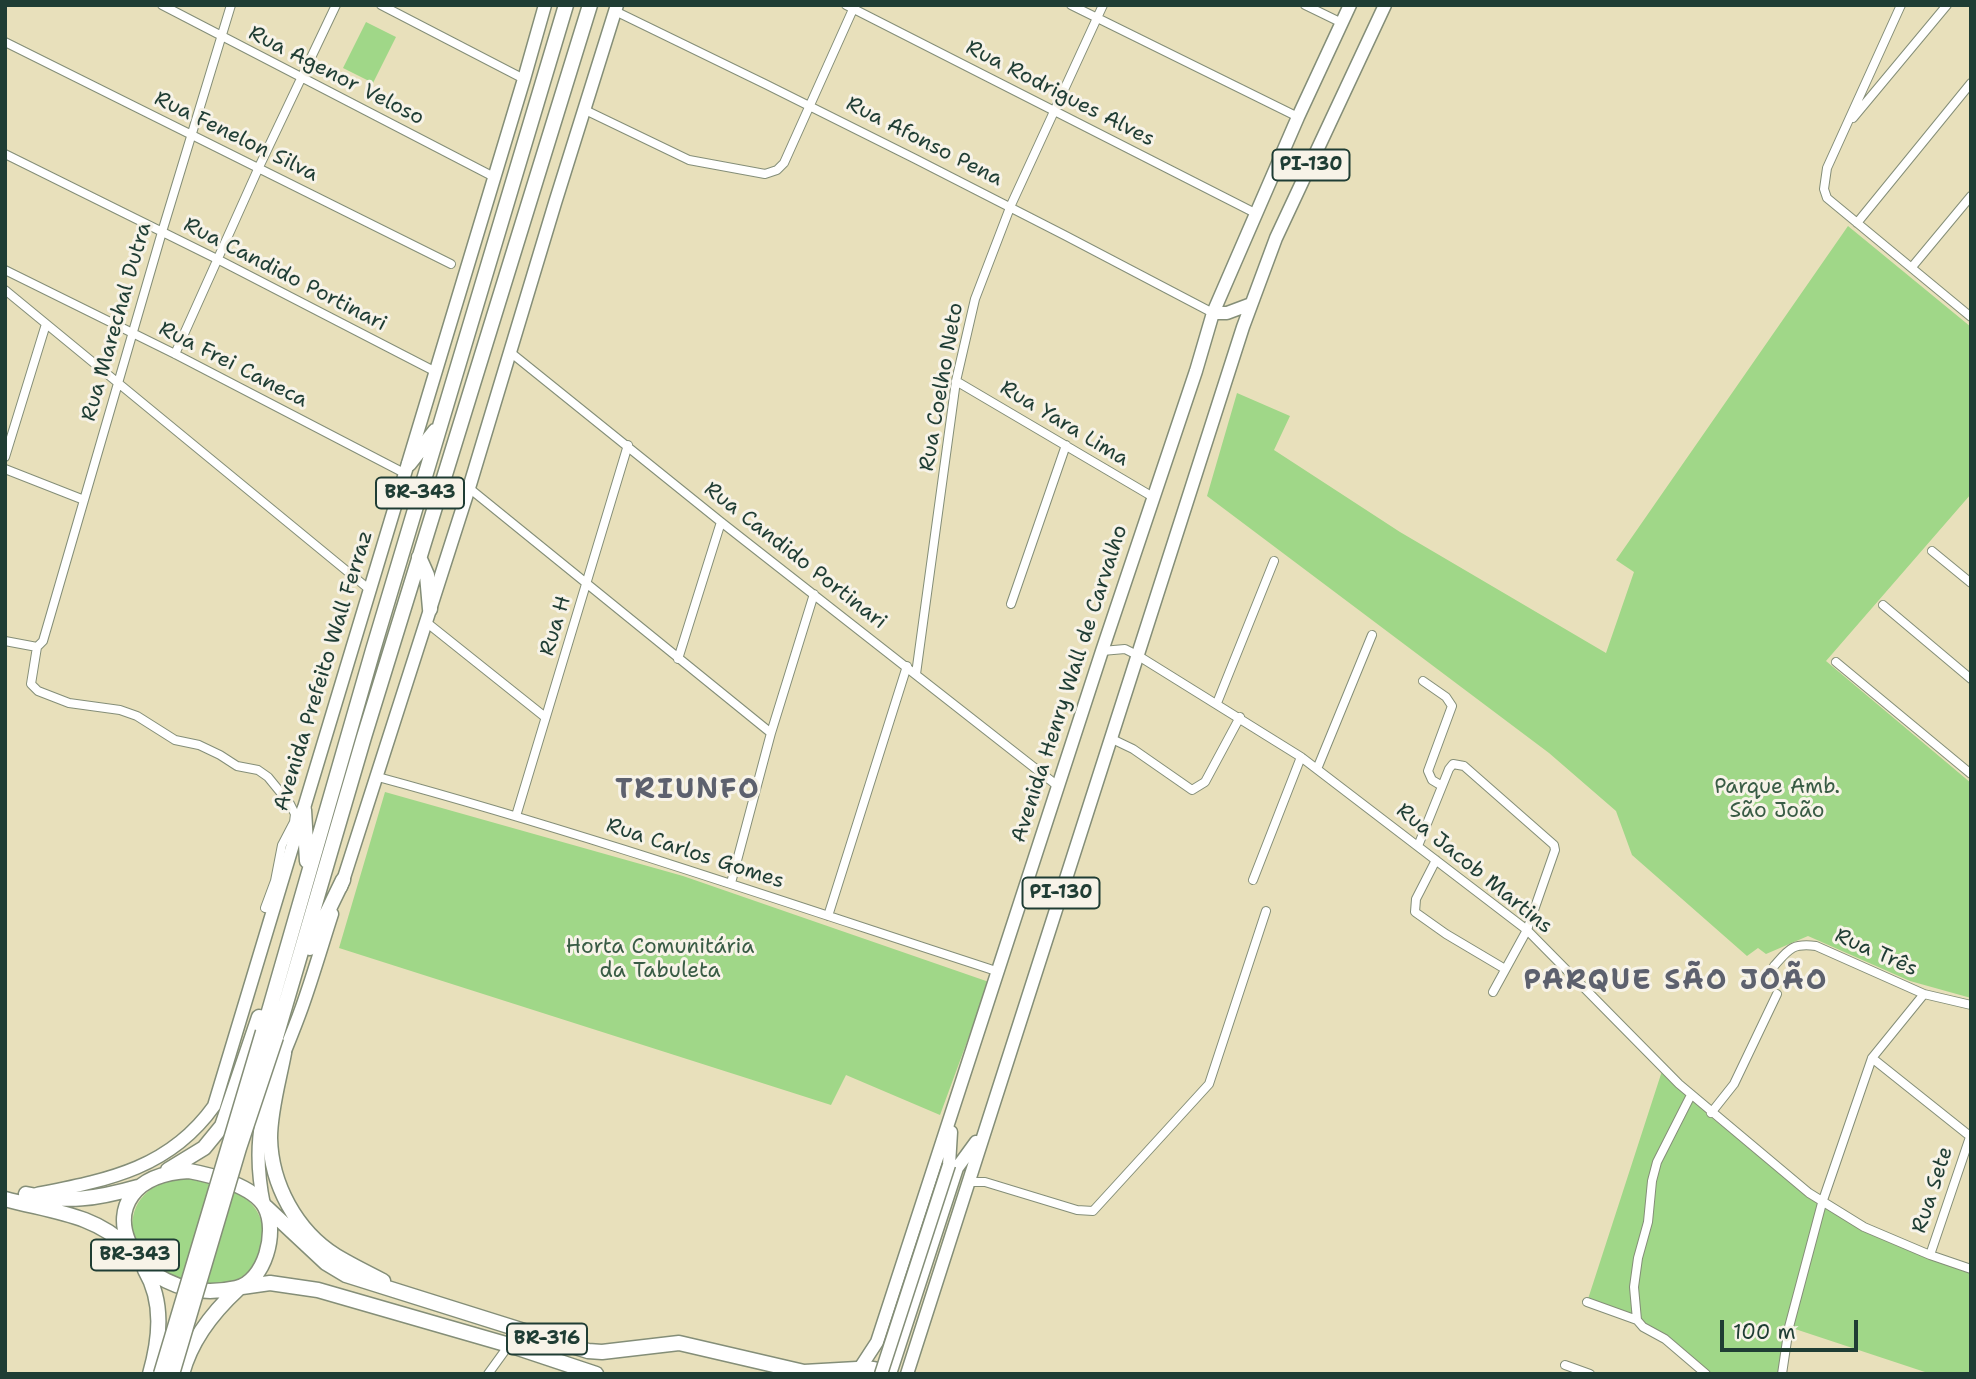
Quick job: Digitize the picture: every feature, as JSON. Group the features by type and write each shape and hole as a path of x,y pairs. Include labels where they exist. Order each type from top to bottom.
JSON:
{"highway":[{"name":"Avenida Prefeito Wall Ferraz","path":"284,985 307,875 566,5"},
{"name":"Avenida Prefeito Wall Ferraz","path":"203,1248 239,1148 284,985 590,5"},
{"path":"407,469 440,425"},
{"path":"419,557 427,575 428,616"},
{"path":"299,819 307,875"},
{"path":"284,985 343,880"},
{"name":"BR-343","path":"5,1190 53,1200 83,1200 138,1187 194,1156 222,1126 257,1019 284,985"},
{"path":"284,1053 270,1137 276,1174 290,1207 309,1234 329,1251 415,1298"},
{"name":"BR-343","path":"152,1179 174,1172 208,1174 235,1184 265,1206"},
{"name":"BR-343","path":"138,1187 126,1207 125,1228 140,1261"},
{"name":"BR-343","path":"5,1199 77,1217 103,1227 170,1284 207,1293 240,1287"},
{"path":"182,1374 193,1345 210,1317 256,1275 267,1254 271,1231 265,1206"},
{"name":"BR-316","path":"265,1206 336,1270 362,1282 588,1351 602,1352 679,1343 804,1372 873,1368 888,1374"},
{"path":"161,1374 203,1248"},
{"path":"172,1374 203,1248"},
{"path":"140,1261 153,1284 159,1314 150,1374"},
{"name":"BR-316","path":"240,1287 270,1283 318,1290 509,1345 596,1374"}],"main road":[{"name":"Avenida Prefeito Wall Ferraz","path":"30,1195 77,1187 124,1174 172,1150 203,1122 214,1106 545,5"},
{"name":"Avenida Henry Wall de Carvalho","path":"854,1370 877,1342 1213,313 1350,5"},
{"name":"PI-130","path":"907,1374 1251,304 1276,238 1385,5"},
{"path":"265,1206 257,1163 260,1121 271,1084 302,1007 378,778 470,488 583,109 616,8"},
{"path":"1213,313 1227,313 1251,304"},
{"path":"888,1374 953,1166 950,1121"},
{"path":"881,1374 953,1166 985,1130"}],"street":[{"name":"Rua Agenor Veloso","path":"162,5 494,177"},
{"name":"Rua Marechal Dutra","path":"231,5 117,383 43,641 37,647 31,684 38,691 69,703 120,710 137,716 175,740 198,745 237,766 258,770 268,777 299,819"},
{"path":"175,354 336,5"},
{"path":"381,5 524,79"},
{"path":"1071,5 1298,117"},
{"name":"Rua Coelho Neto","path":"916,674 956,381 975,299 1011,205 1103,5"},
{"path":"1305,5 1342,23"},
{"path":"1901,5 1827,168 1824,189 1827,198 1969,312"},
{"path":"1845,128 1947,5"},
{"path":"583,109 689,160 772,173 784,163 852,6"},
{"name":"Rua Rodrigues Alves","path":"852,6 1257,214"},
{"name":"Rua Afonso Pena","path":"616,8 1011,205 1213,313"},
{"name":"Rua Fenelon Silva","path":"5,42 451,264"},
{"path":"1857,223 1971,83"},
{"name":"Rua Candido Portinari","path":"5,154 436,372"},
{"path":"1912,267 1971,196"},
{"name":"Rua Frei Caneca","path":"5,270 407,469"},
{"path":"5,290 370,590"},
{"path":"5,457 46,324"},
{"name":"Rua Candido Portinari","path":"510,352 1059,787"},
{"name":"Rua Yara Lima","path":"956,381 1153,497"},
{"name":"Rua H","path":"516,816 628,445"},
{"path":"1011,604 1066,445"},
{"path":"5,469 83,500"},
{"path":"470,488 771,733"},
{"path":"678,659 722,522"},
{"path":"1932,551 1971,583"},
{"path":"1217,703 1274,561"},
{"path":"731,883 771,733 814,594"},
{"path":"1883,605 1971,679"},
{"path":"428,616 545,717"},
{"path":"1317,769 1372,635"},
{"path":"5,641 37,647"},
{"name":"Rua Jacob Martins","path":"1102,651 1125,649 1217,703 1301,757 1418,846 1527,930 1691,1095 1823,1202 1864,1227 1971,1269"},
{"path":"1836,662 1971,774"},
{"path":"828,916 907,666"},
{"path":"1423,681 1446,697 1452,706 1428,771 1432,780 1442,786"},
{"path":"1110,738 1133,749 1192,790 1206,782 1240,718"},
{"path":"1253,880 1301,757"},
{"path":"1418,846 1453,764 1464,766 1554,845 1555,850 1527,930 1493,992"},
{"name":"Rua Carlos Gomes","path":"378,778 516,816 731,883 999,972"},
{"path":"265,908 275,881 282,845 299,819"},
{"path":"1436,860 1415,901 1415,912 1505,969"},
{"path":"968,1182 985,1182 1077,1210 1093,1211 1200,1095 1212,1078 1266,911"},
{"name":"Rua Três","path":"1774,966 1789,949 1800,944 1816,946 1924,994 1971,1005"},
{"path":"1711,1113 1734,1084 1777,994"},
{"path":"1782,1374 1789,1328 1823,1202 1872,1058 1924,994"},
{"path":"1872,1058 1970,1136"},
{"path":"1637,1320 1634,1287 1638,1258 1646,1237 1652,1181 1657,1162 1691,1095"},
{"name":"Rua Sete","path":"1930,1255 1970,1136"},
{"path":"1587,1301 1637,1320 1643,1327 1665,1339 1706,1374"},
{"path":"488,1374 509,1345"},
{"path":"1565,1365 1590,1374"}],"green space":[{"path":"366,22 396,37 373,83 343,68"},
{"name":"Parque Amb. São João","path":"1848,226 1971,327 1971,494 1826,661 1971,783 1971,998 1910,981 1808,936 1766,954 1758,948 1747,956 1632,855 1616,811 1549,753 1207,496 1237,393 1290,416 1274,450 1400,532 1606,653 1634,572 1616,560"},
{"name":"Horta Comunitária da Tabuleta","path":"385,792 683,876 989,982 940,1115 846,1075 831,1105 339,948"},
{"path":"1662,1071 1712,1118 1780,1173 1840,1213 1971,1269 1971,1374 1931,1374 1789,1327 1779,1374 1710,1374 1681,1347 1651,1328 1588,1299"},
{"path":"189,1178 235,1191 256,1209 263,1236 259,1254 246,1274 234,1281 197,1283 178,1278 161,1270 146,1258 136,1243 132,1226 136,1207 141,1199 159,1185"}],"district":[{"name":"TRIUNFO","path":"688,791"},
{"name":"PARQUE SÃO JOÃO","path":"1676,982"}]}
